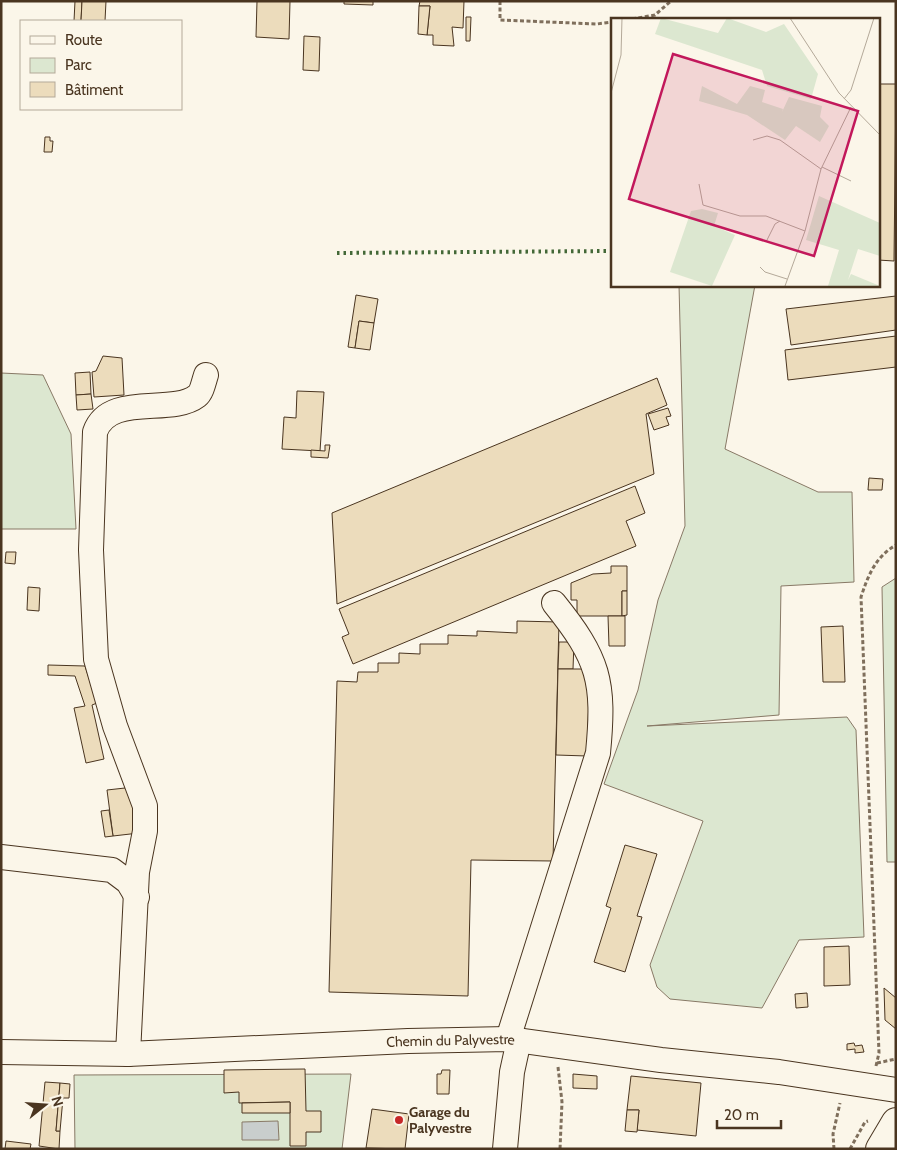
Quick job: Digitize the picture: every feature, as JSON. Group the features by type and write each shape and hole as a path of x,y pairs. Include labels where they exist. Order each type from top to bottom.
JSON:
{"main road":[{"path":"880,1149 896,1122"}],"street":[{"path":"128,1054 137,872 145,831 144,806 115,726 96,659 91,550 95,432 98,422 107,414 119,410 187,401 198,395 206,375"},
{"path":"505,1149 513,1039 598,753 602,711 598,673 578,633 554,603"},
{"path":"1,856 112,870 128,882 136,897"},
{"name":"Chemin du Palyvestre","path":"1,1052 128,1054 388,1042 513,1039 779,1072 896,1090"}],"path":[{"path":"500,1 500,20 597,24 611,22"},
{"path":"638,18 655,15 671,1"},
{"path":"873,1086 879,1053 861,598 870,569 889,549 896,545"},
{"path":"558,1046 557,1076 562,1102 560,1149"},
{"path":"834,1149 833,1134 842,1099"}],"green space":[{"path":"679,286 755,286 725,449 818,492 852,492 854,582 781,586 779,715 647,726 847,717 856,730 864,937 799,940 762,1008 670,999 657,987 650,965 703,821 604,784 638,690 658,600 685,526"},
{"path":"1,373 43,375 71,434 76,529 1,529"},
{"path":"896,578 896,862 887,862 882,587"},
{"path":"351,1074 342,1149 75,1149 74,1075"}],"shaded area":[{"path":"278,1121 279,1140 242,1140 242,1122"}],"building":[{"path":"75,1 82,1 81,20 74,20"},
{"path":"82,1 106,1 105,20 81,20"},
{"path":"257,1 290,1 289,39 256,37"},
{"path":"344,1 373,1 373,5 344,4"},
{"path":"420,1 464,1 463,28 452,27 454,46 433,45 433,35 427,35 430,6 419,6"},
{"path":"419,6 430,6 427,35 418,34"},
{"path":"466,17 471,17 470,41 466,41"},
{"path":"304,36 320,37 319,71 303,70"},
{"path":"880,84 896,84 894,261 880,260"},
{"path":"45,137 50,137 50,141 53,141 52,152 44,152"},
{"path":"356,295 378,299 374,323 359,321 355,348 348,347"},
{"path":"896,296 896,330 791,345 786,309"},
{"path":"359,321 374,323 370,350 355,348"},
{"path":"896,336 896,367 788,380 785,350"},
{"path":"103,356 122,358 124,395 94,397 92,372 96,371"},
{"path":"90,372 91,394 76,395 75,373"},
{"path":"657,378 667,405 646,414 654,474 337,604 332,513"},
{"path":"297,391 324,392 320,451 282,449 284,417 296,418"},
{"path":"91,394 93,409 77,410 76,395"},
{"path":"668,408 671,416 666,417 669,425 654,430 648,414"},
{"path":"325,445 330,445 328,458 311,457 311,450 325,451"},
{"path":"869,478 883,479 882,490 868,490"},
{"path":"635,486 645,513 626,521 636,546 353,664 342,637 349,634 339,609"},
{"path":"6,552 16,552 15,564 5,563"},
{"path":"611,566 627,566 627,591 622,591 622,616 577,616 577,600 571,600 571,583 593,574 611,573"},
{"path":"28,587 40,588 39,611 27,610"},
{"path":"622,591 627,591 627,615 622,616"},
{"path":"608,616 625,616 625,646 609,646"},
{"path":"517,621 559,622 553,861 471,860 468,996 329,992 337,681 357,682 358,672 378,672 378,663 399,663 399,653 420,654 420,644 448,644 448,635 477,636 477,631 517,633"},
{"path":"843,626 845,682 823,682 821,627"},
{"path":"559,642 574,642 573,669 558,669"},
{"path":"48,665 85,666 97,703 92,705 104,759 86,763 74,708 85,706 75,676 48,675"},
{"path":"558,669 590,669 587,756 556,755"},
{"path":"132,788 139,833 113,836 107,790"},
{"path":"109,810 113,836 105,837 101,811"},
{"path":"625,845 657,854 637,916 642,917 625,972 594,962 611,908 606,906"},
{"path":"849,946 850,985 824,986 824,947"},
{"path":"884,988 896,998 896,1029 885,1020"},
{"path":"807,993 808,1007 796,1008 795,994"},
{"path":"854,1043 855,1046 862,1045 864,1052 855,1053 855,1049 847,1050 847,1044"},
{"path":"305,1069 306,1111 321,1111 321,1132 306,1132 306,1146 290,1146 290,1102 239,1103 239,1092 224,1093 224,1070"},
{"path":"442,1070 450,1070 449,1094 437,1094 437,1074 441,1074"},
{"path":"573,1074 597,1076 597,1089 573,1088"},
{"path":"631,1076 701,1083 696,1136 637,1130 639,1110 627,1110"},
{"path":"45,1082 60,1083 56,1131 60,1131 59,1149 39,1146"},
{"path":"60,1083 70,1084 69,1098 63,1098 60,1131 56,1131"},
{"path":"290,1102 290,1113 242,1113 242,1103"},
{"path":"372,1109 409,1114 405,1149 366,1148"},
{"path":"627,1110 639,1110 637,1132 625,1131"},
{"path":"6,1141 31,1144 30,1149 5,1149"}],"hedge":[{"path":"337,253 611,251"}],"place":[{"name":"Garage du Palyvestre","path":"399,1120"}]}
